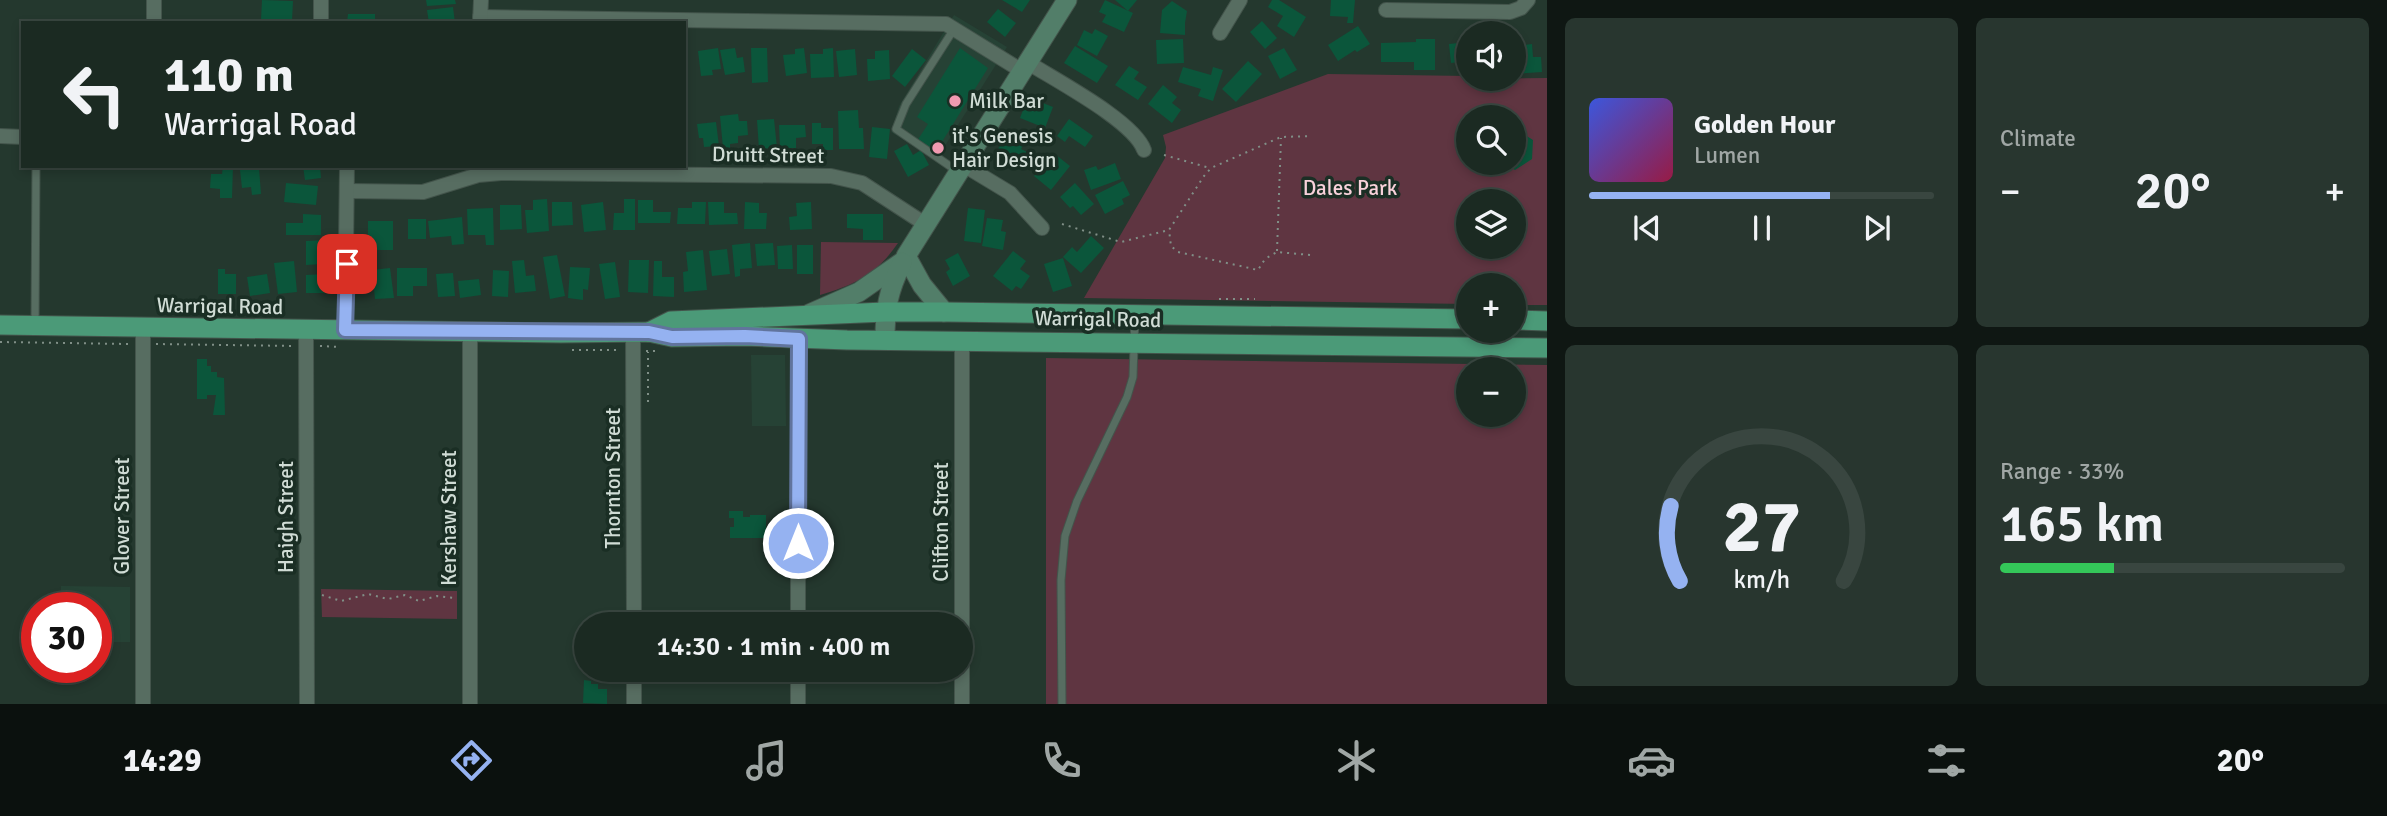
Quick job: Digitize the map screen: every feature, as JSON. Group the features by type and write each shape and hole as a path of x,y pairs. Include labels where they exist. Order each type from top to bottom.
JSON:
{"highway":[{"name":"Warrigal Road","path":"639,338 671,321 885,312 1456,319"},
{"path":"1526,320 1547,321"},
{"name":"Warrigal Road","path":"0,326 34,326 143,336 346,338 470,332 639,338 745,336 799,339 1547,348"}],"main road":[{"path":"885,340 885,312 889,291 904,259 1067,0"},
{"path":"904,259 944,312"},
{"path":"806,315 859,292 904,259"}],"street":[{"path":"154,21 155,0"},
{"path":"321,0 321,21"},
{"path":"481,0 480,20 593,21"},
{"path":"1220,33 1240,0"},
{"path":"1386,10 1510,12 1521,8 1528,0"},
{"path":"686,22 946,24 1121,122 1136,134 1144,149"},
{"path":"0,136 21,137"},
{"path":"346,338 348,168"},
{"path":"960,168 1010,193 1042,228"},
{"name":"Druitt Street","path":"348,191 423,192 477,171 841,177 862,183 925,225"},
{"name":"Kershaw Street","path":"470,332 470,704"},
{"name":"Glover Street","path":"143,336 143,704"},
{"name":"Haigh Street","path":"306,338 307,704"},
{"name":"Thornton Street","path":"634,612 639,338"},
{"path":"798,612 799,339"},
{"name":"Clifton Street","path":"961,704 962,341"},
{"path":"634,682 634,704"},
{"path":"798,682 798,704"}],"lane":[{"path":"954,29 906,104 897,129 960,168"},
{"path":"34,326 36,168"},
{"path":"1062,704 1061,580 1065,537 1077,501 1127,397 1133,377 1135,314"}],"path":[{"path":"1310,256 1276,252 1265,259 1258,270 1174,250 1169,230 1211,169 1281,138 1311,136"},
{"path":"1276,252 1281,138"},
{"path":"1164,156 1211,169"},
{"path":"1062,224 1115,241 1128,241 1169,230"},
{"path":"0,342 143,336 346,338"},
{"path":"567,350 639,338 662,351"},
{"path":"308,595 341,600 368,594 388,599 405,596 419,601 437,596 471,598"}],"shaded area":[{"path":"954,15 1007,47 936,160 891,132 899,106"},
{"path":"751,355 785,355 786,426 752,426"},
{"path":"61,586 130,587 130,642 112,642 112,592 61,592"}],"green space":[{"name":"Dales Park","path":"1328,74 1456,76 1456,91 1526,91 1526,78 1547,78 1547,305 1526,305 1526,273 1456,273 1456,304 1084,298 1165,158 1163,135"},
{"path":"821,242 898,243 882,263 864,277 820,295"},
{"path":"1046,358 1456,364 1456,427 1526,427 1526,365 1547,365 1547,704 1046,704"},
{"path":"321,589 457,591 457,619 322,617"}],"building":[{"path":"262,0 293,1 292,21 261,20"},
{"path":"426,0 455,0 456,4 427,6"},
{"path":"1002,0 1030,0 1022,12"},
{"path":"1105,0 1133,13 1124,32 1102,22 1106,15 1099,12"},
{"path":"1115,0 1137,0 1128,11"},
{"path":"1272,0 1279,0 1306,17 1294,37 1277,26 1283,16 1268,7"},
{"path":"1331,0 1355,0 1353,23 1347,23 1348,17 1330,16"},
{"path":"1172,1 1187,11 1185,35 1160,33 1162,10"},
{"path":"453,7 455,21 429,21 427,10"},
{"path":"998,9 1016,23 1005,37 987,22"},
{"path":"348,14 375,14 375,21 347,21"},
{"path":"1262,21 1277,38 1265,49 1250,32"},
{"path":"1358,26 1370,44 1338,61 1328,45"},
{"path":"1095,29 1108,36 1097,56 1077,45 1084,30 1092,34"},
{"path":"1183,39 1184,63 1157,64 1156,40"},
{"path":"1416,39 1435,39 1435,70 1414,70 1414,62 1381,62 1381,43 1416,42"},
{"path":"1456,43 1456,62 1451,63 1449,44"},
{"path":"1532,44 1533,57 1541,57 1542,72 1526,73 1526,45"},
{"path":"1075,46 1108,66 1097,83 1064,63"},
{"path":"718,48 721,69 712,70 713,75 701,76 698,51"},
{"path":"735,48 737,58 743,57 745,72 725,75 720,50"},
{"path":"751,48 767,48 768,82 752,83"},
{"path":"804,48 807,73 786,76 783,55 795,54 795,49"},
{"path":"833,48 834,77 811,78 810,54 823,54 823,49"},
{"path":"960,48 988,68 935,153 917,141 928,124 917,117"},
{"path":"1284,48 1297,70 1280,79 1268,56"},
{"path":"855,49 857,75 839,77 836,51"},
{"path":"912,49 926,60 905,87 892,76"},
{"path":"889,50 890,79 868,81 867,59 875,59 875,51"},
{"path":"1248,61 1262,74 1236,102 1222,89"},
{"path":"1129,66 1139,72 1134,79 1147,87 1138,100 1115,85"},
{"path":"1183,67 1211,75 1213,67 1223,70 1213,101 1198,96 1201,89 1178,82"},
{"path":"1163,85 1177,97 1172,103 1181,110 1172,123 1148,104"},
{"path":"1028,97 1053,107 1045,128 1020,118"},
{"path":"858,110 859,128 863,128 864,149 839,149 838,111"},
{"path":"738,114 739,121 747,121 748,135 738,136 738,143 730,144 730,148 723,148 720,116"},
{"path":"774,119 777,148 759,149 757,120"},
{"path":"1069,119 1093,136 1085,147 1069,136 1065,142 1057,136"},
{"path":"716,122 719,146 704,147 703,138 699,138 697,124"},
{"path":"812,123 821,123 821,128 833,128 833,150 823,150 823,144 812,144"},
{"path":"779,125 805,125 806,137 796,138 796,148 780,148"},
{"path":"872,127 890,129 887,159 869,157"},
{"path":"1008,130 1026,140 1021,149 1027,152 1020,165 996,153"},
{"path":"1526,135 1533,140 1532,159 1526,163"},
{"path":"907,144 913,155 921,150 929,165 908,177 894,151"},
{"path":"1056,155 1070,166 1051,190 1034,176 1042,167 1046,169"},
{"path":"1115,163 1121,179 1091,190 1084,170 1096,166 1098,170"},
{"path":"223,168 233,168 232,198 220,198 220,189 210,188 211,174 222,174"},
{"path":"259,168 261,194 252,195 251,187 242,188 240,170"},
{"path":"303,168 320,168 321,178 305,180"},
{"path":"1123,181 1130,195 1122,199 1124,204 1105,214 1095,195"},
{"path":"286,183 318,186 316,205 284,202"},
{"path":"1075,183 1094,204 1081,215 1060,197"},
{"path":"547,199 549,231 527,233 525,210 533,210 533,200"},
{"path":"624,199 635,199 635,230 613,230 614,213 624,213"},
{"path":"638,200 653,200 653,212 671,212 670,223 638,223"},
{"path":"552,202 572,202 573,225 552,226"},
{"path":"603,202 606,230 584,232 581,205"},
{"path":"692,202 706,202 705,224 677,224 678,208 692,208"},
{"path":"708,202 724,202 724,213 737,213 738,224 709,225"},
{"path":"745,202 759,203 759,213 767,213 766,229 744,229"},
{"path":"811,202 812,229 790,230 789,217 797,216 796,203"},
{"path":"500,205 521,205 522,229 500,230"},
{"path":"493,208 494,245 486,245 485,235 468,235 467,209"},
{"path":"968,208 985,210 981,243 964,241"},
{"path":"303,214 321,215 321,235 286,235 286,223 303,223"},
{"path":"847,214 883,214 883,240 863,240 863,229 847,228"},
{"path":"462,217 464,244 452,245 451,236 430,238 428,221"},
{"path":"987,218 1003,220 1001,231 1006,232 1003,250 982,246"},
{"path":"408,219 426,219 426,239 408,239"},
{"path":"368,221 393,221 393,250 368,250"},
{"path":"1091,236 1104,248 1081,273 1063,257 1072,247 1077,252"},
{"path":"329,240 329,257 322,257 323,264 306,265 306,241"},
{"path":"750,243 752,268 740,269 740,276 735,277 732,245"},
{"path":"773,243 775,265 757,266 755,244"},
{"path":"792,245 793,269 778,269 777,246"},
{"path":"797,245 813,245 813,274 797,274"},
{"path":"727,249 730,274 712,276 709,251"},
{"path":"703,250 707,290 684,292 683,272 688,271 686,252"},
{"path":"1013,251 1026,261 1020,269 1030,276 1021,289 1016,286 1012,291 993,276"},
{"path":"958,253 970,276 953,286 946,272 950,269 945,260"},
{"path":"557,255 565,296 550,299 543,257"},
{"path":"1063,258 1072,286 1053,292 1044,264"},
{"path":"524,260 526,276 534,275 536,291 515,293 512,261"},
{"path":"629,260 649,260 648,293 628,292"},
{"path":"294,261 297,292 278,294 274,263"},
{"path":"654,261 662,261 662,277 674,277 674,297 653,296"},
{"path":"615,262 620,297 605,299 599,264"},
{"path":"570,267 590,268 588,290 583,289 583,300 568,298"},
{"path":"390,268 394,298 375,299 372,270"},
{"path":"397,268 427,268 427,286 413,286 413,296 397,296"},
{"path":"218,269 225,269 225,274 236,274 236,294 218,294"},
{"path":"493,270 509,271 508,297 492,296"},
{"path":"453,273 455,296 438,297 436,274"},
{"path":"267,274 270,293 250,296 247,277"},
{"path":"325,274 326,293 306,293 306,275"},
{"path":"479,279 481,295 460,298 458,281"},
{"path":"197,359 207,359 211,372 217,372 217,377 224,378 225,415 213,415 216,395 197,399"},
{"path":"729,511 743,511 743,517 766,515 766,528 771,528 771,538 730,538 730,527 734,527 734,518 729,518"},
{"path":"584,682 598,684 598,689 607,689 607,704 583,703"}],"place":[{"name":"Milk Bar","path":"955,101"},
{"name":"it's Genesis Hair Design","path":"938,148"}],"route":[{"path":"347,264 345,330 649,332 672,337 745,336 799,339 798,543"}]}
